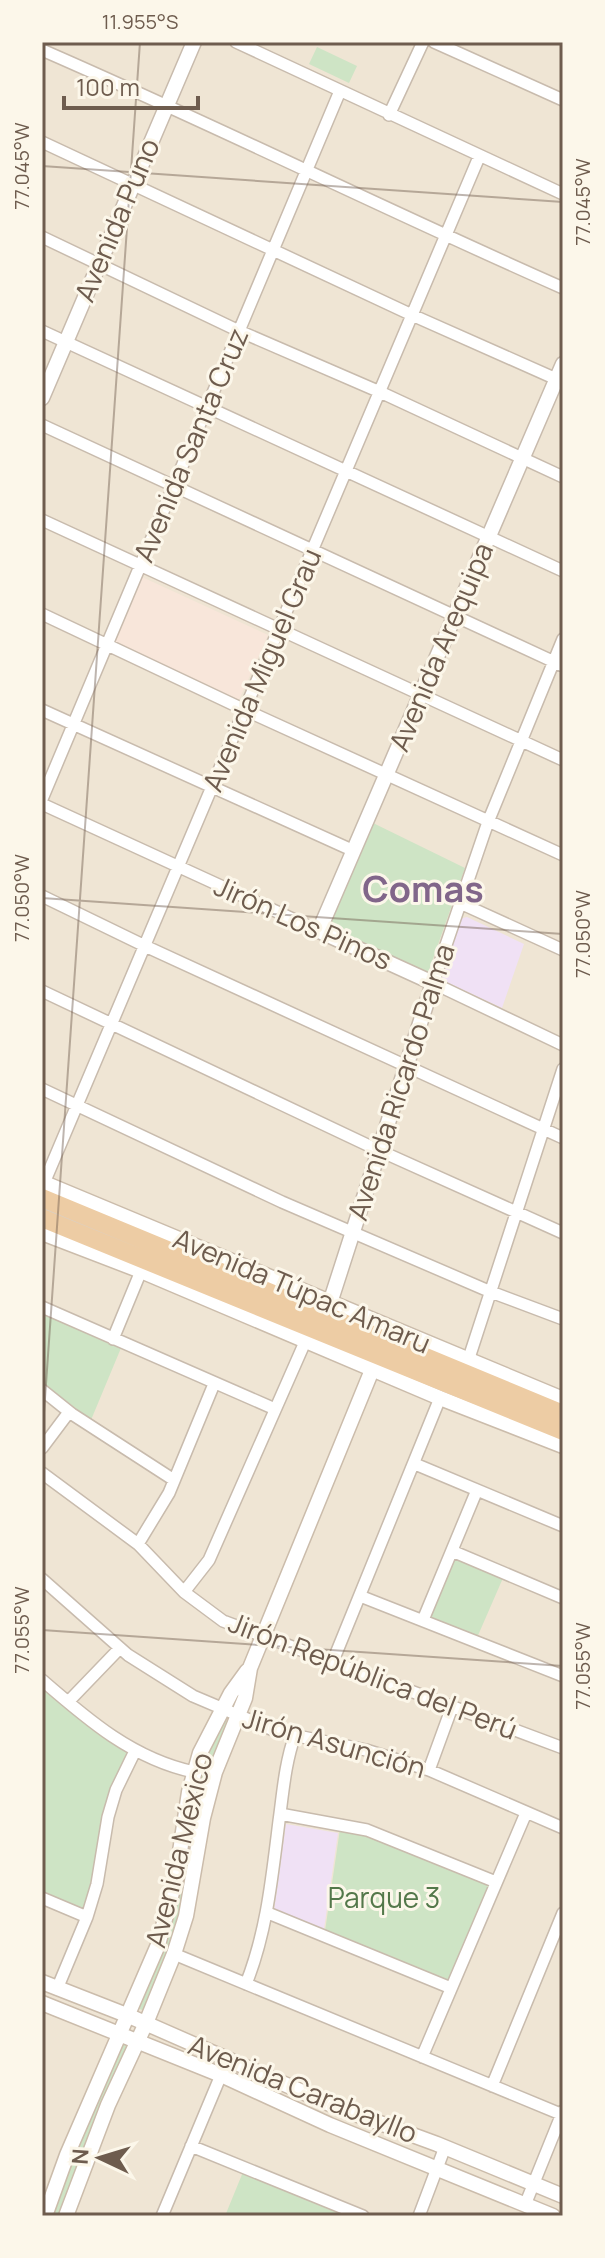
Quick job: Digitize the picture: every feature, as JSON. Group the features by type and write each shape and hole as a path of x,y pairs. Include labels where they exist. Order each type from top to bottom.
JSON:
{"highway":[{"name":"Avenida Túpac Amaru","path":"43,1188 563,1414"},
{"name":"Avenida Túpac Amaru","path":"42,1218 563,1431"},
{"path":"42,1225 97,1254"}],"main road":[{"name":"Avenida Puno","path":"42,398 194,42"},
{"name":"Avenida Arequipa","path":"319,931 523,458 560,380 563,364"},
{"name":"Jirón Los Pinos","path":"319,931 433,983"},
{"name":"Avenida Ricardo Palma","path":"330,1303 433,983"},
{"name":"Avenida Túpac Amaru","path":"43,1188 563,1399"},
{"name":"Avenida Túpac Amaru","path":"42,1233 563,1446"},
{"name":"Avenida México","path":"66,2216 108,2105 174,1954 186,1916 203,1818 215,1772 245,1698 250,1668 372,1370"},
{"name":"Avenida México","path":"45,2216 47,2195 158,1945 176,1878 200,1753 223,1708 250,1668"},
{"name":"Avenida Carabayllo","path":"42,1982 146,2023 339,2108 445,2147 563,2196"},
{"name":"Avenida Carabayllo","path":"44,2008 221,2075 330,2125 553,2216"}],"street":[{"path":"236,42 563,194"},
{"path":"389,115 423,42"},
{"path":"434,42 563,100"},
{"path":"42,50 167,104 446,237 563,288"},
{"name":"Avenida Santa Cruz","path":"42,802 340,91"},
{"path":"42,142 412,315 560,380"},
{"name":"Avenida Miguel Grau","path":"43,1188 479,157"},
{"path":"42,237 239,331 563,477"},
{"path":"42,331 563,571"},
{"path":"42,425 558,663"},
{"path":"42,520 563,760"},
{"path":"42,614 563,855"},
{"name":"Avenida Ricardo Palma","path":"433,983 488,822 558,663 563,639"},
{"path":"42,710 354,851"},
{"name":"Jirón Los Pinos","path":"42,802 319,931"},
{"path":"42,896 563,1138"},
{"path":"460,903 563,950"},
{"name":"Jirón Los Pinos","path":"433,983 563,1045"},
{"path":"42,991 378,1150 563,1233"},
{"path":"468,1361 563,1069"},
{"path":"42,1089 242,1183 491,1292 563,1319"},
{"path":"113,1339 141,1271"},
{"path":"42,1307 275,1409"},
{"path":"184,1592 214,1550 305,1342"},
{"path":"138,1544 174,1480 214,1384"},
{"path":"42,1390 69,1412 174,1480"},
{"path":"333,1661 440,1398"},
{"path":"42,1448 69,1412"},
{"path":"415,1464 563,1526"},
{"name":"Jirón República del Perú","path":"42,1473 138,1544 184,1592 223,1621 563,1748"},
{"path":"423,1620 477,1490"},
{"path":"452,1551 563,1598"},
{"name":"Jirón Asunción","path":"42,1579 120,1648 173,1685 238,1717 295,1735 366,1750 429,1770 563,1828"},
{"path":"360,1596 563,1676"},
{"path":"68,1702 120,1648"},
{"path":"42,1680 90,1721 135,1751 174,1768 194,1772"},
{"path":"429,1770 452,1707"},
{"path":"246,1984 268,1913 289,1751 295,1735"},
{"path":"57,1989 87,1917 97,1884 108,1817 116,1790 135,1751"},
{"path":"422,2057 526,1813"},
{"path":"280,1814 367,1830 496,1882"},
{"path":"42,1898 87,1917"},
{"path":"268,1913 451,1988"},
{"path":"492,2086 563,1913"},
{"path":"174,1954 562,2113 525,2205"},
{"path":"162,2216 221,2075"},
{"path":"191,2146 342,2212 363,2216"},
{"path":"419,2216 445,2147"}],"shaded area":[{"path":"42,42 563,42 563,1404 42,1187"},
{"path":"142,577 268,635 239,700 113,642"},
{"path":"467,917 524,944 502,1008 440,979 459,919"},
{"path":"42,1223 563,1440 563,2216 42,2216"},
{"path":"286,1824 338,1833 324,1929 274,1911"}],"green space":[{"path":"317,47 357,66 349,83 309,64"},
{"path":"371,822 465,868 428,973 328,926"},
{"path":"42,1312 121,1348 91,1420 42,1382"},
{"path":"453,1557 503,1578 476,1640 428,1619"},
{"path":"42,1688 79,1719 128,1753 104,1810 83,1910 42,1893"},
{"path":"225,1718 229,1725 171,1948 144,2011 138,2008 175,1901 202,1768"},
{"name":"Parque 3","path":"340,1829 365,1834 489,1885 448,1982 325,1931"},
{"path":"119,2043 130,2043 60,2216 51,2216"},
{"path":"243,2172 338,2211 336,2216 225,2216"}],"district":[{"name":"Comas","path":"423,889"}]}
